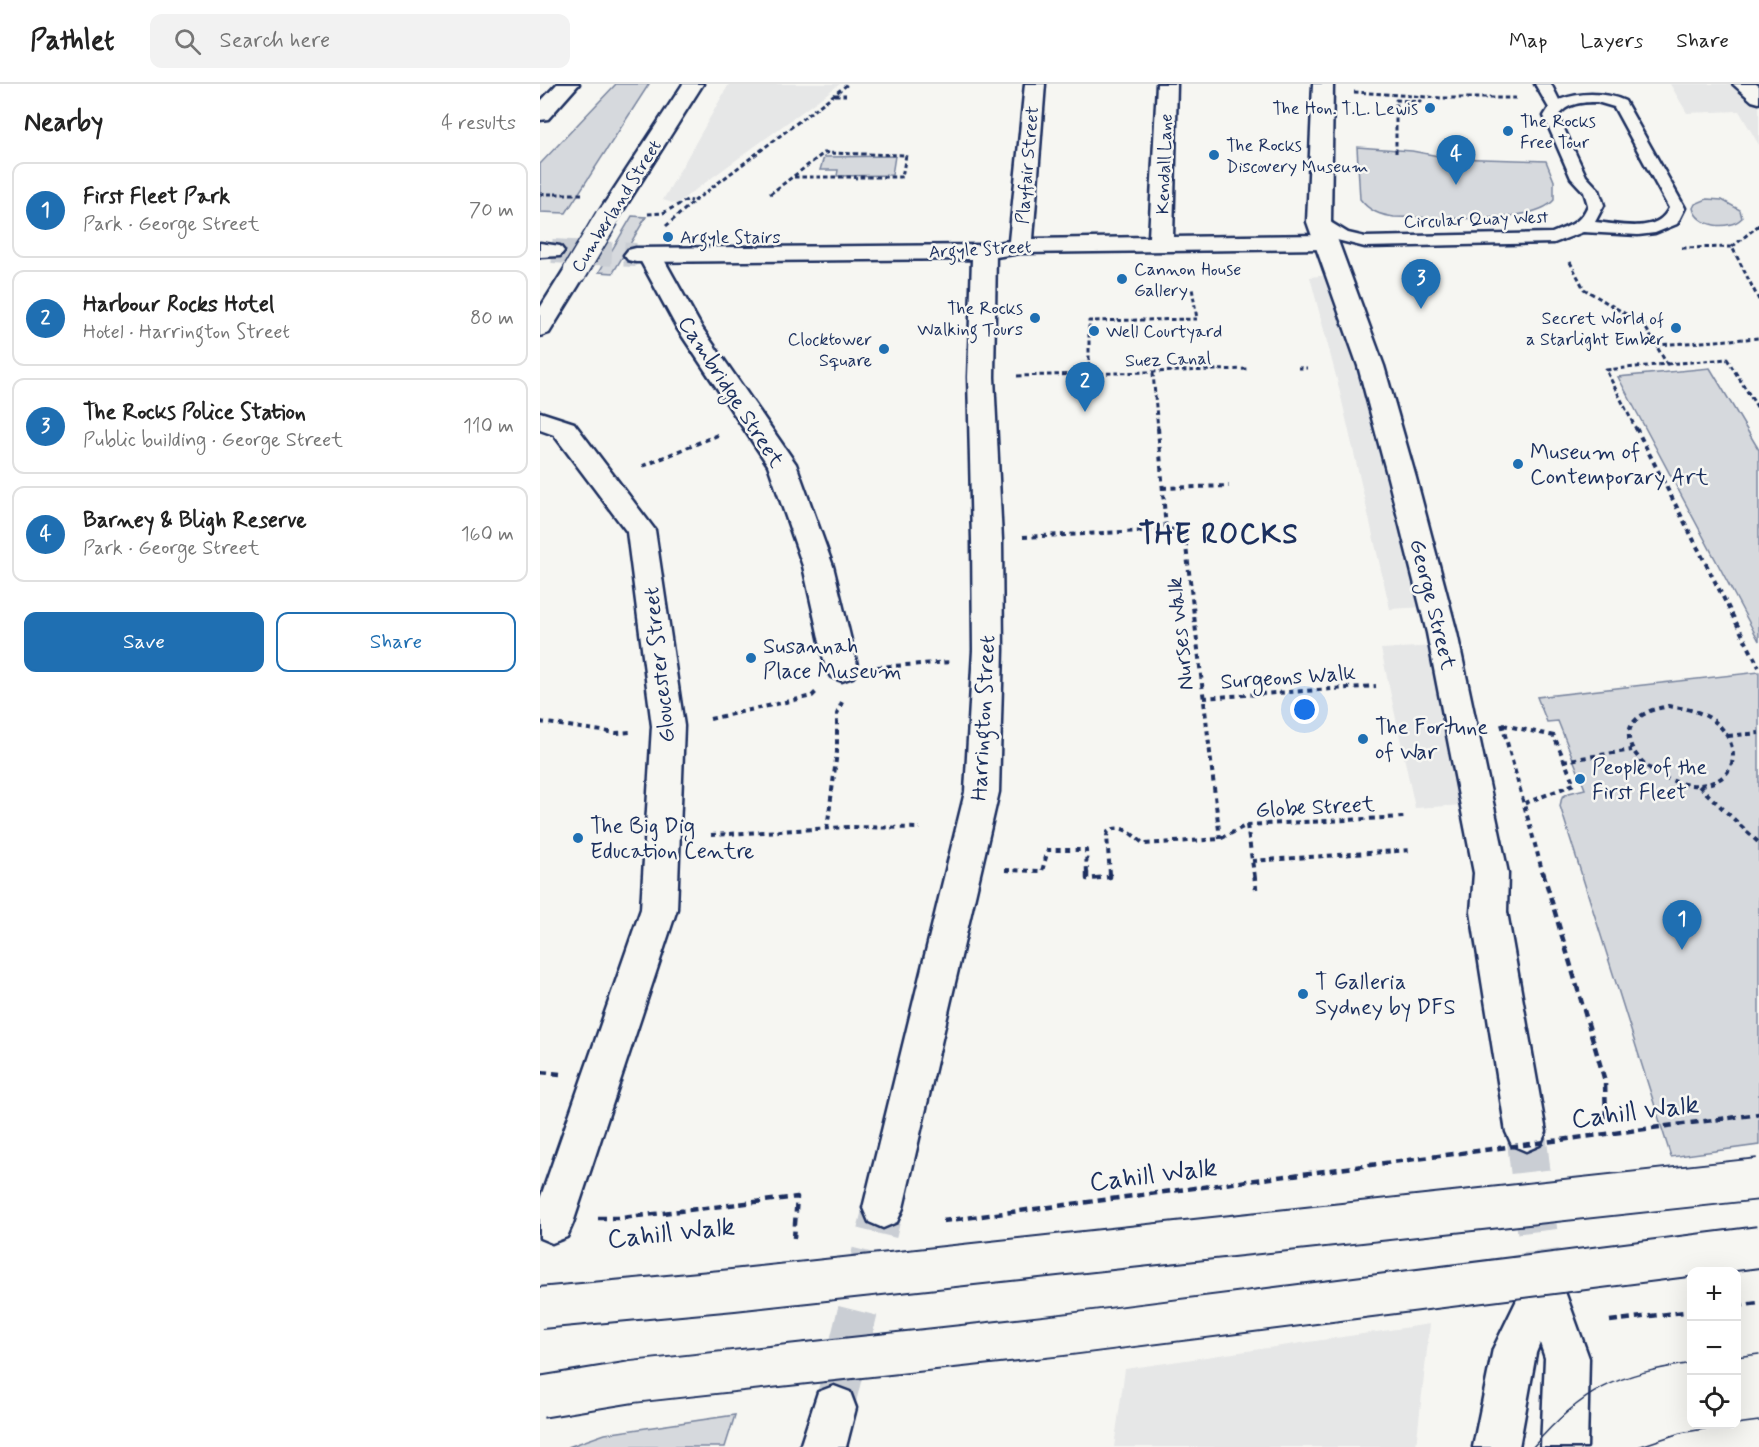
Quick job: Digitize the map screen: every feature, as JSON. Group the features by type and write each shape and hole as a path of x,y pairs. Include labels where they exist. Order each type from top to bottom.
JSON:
{"main road":[{"path":"540,114 569,84"},
{"name":"Cumberland Street","path":"540,328 693,84"},
{"name":"Playfair Street","path":"1020,246 1035,84"},
{"name":"Kendall Lane","path":"1161,244 1167,84"},
{"name":"George Street","path":"1323,84 1322,232 1371,366 1443,633 1491,873 1489,912 1526,1132"},
{"path":"1743,84 1759,97"},
{"name":"Argyle Street","path":"643,255 984,252 1020,246 1161,244 1322,232"},
{"name":"Harrington Street","path":"883,1208 982,792 988,650 987,540 981,377 984,252"},
{"name":"Cambridge Street","path":"643,255 751,421 782,464 818,566 842,669"},
{"name":"Gloucester Street","path":"540,421 564,429 641,530 668,726 659,909 552,1223"},
{"path":"540,1308 792,1284 1759,1179"},
{"path":"540,1396 632,1382 1109,1329 1759,1247"},
{"path":"1496,1447 1515,1349 1544,1290 1567,1358 1564,1447"}],"lane":[{"name":"Circular Quay West","path":"1322,232 1365,242 1539,240 1571,233 1581,227 1591,217 1596,204 1591,190 1579,177 1551,116 1556,108 1546,87 1542,84"},
{"path":"1556,108 1570,100 1607,99 1620,104 1677,208 1671,221 1657,228 1628,231 1581,227"}],"path":[{"path":"666,227 669,221 693,202 848,84"},
{"path":"1362,93 1525,98"},
{"path":"834,94 846,95"},
{"path":"1396,153 1396,99 1420,102 1420,96"},
{"path":"771,194 792,177 824,153 906,155 902,177 792,177"},
{"path":"540,194 590,194"},
{"path":"648,214 663,213 687,200 693,202"},
{"path":"1759,225 1732,247 1759,300"},
{"path":"1563,259 1578,258"},
{"path":"1572,266 1584,289 1644,325 1667,364"},
{"path":"1089,375 1089,321 1197,319 1192,288"},
{"path":"1656,345 1759,338"},
{"path":"1759,410 1727,359 1606,370 1759,665"},
{"path":"1299,368 1307,368"},
{"name":"Suez Canal","path":"1017,376 1246,369"},
{"path":"1022,537 1166,530 1153,373"},
{"path":"643,466 751,421"},
{"path":"1162,488 1229,486"},
{"name":"Nurses Walk","path":"1166,530 1184,529 1220,839"},
{"path":"842,669 947,663"},
{"name":"Surgeons Walk","path":"1203,698 1376,686"},
{"path":"710,719 812,696"},
{"path":"827,829 837,752 837,714 845,696"},
{"path":"1668,706 1696,711 1709,717 1728,736 1734,758 1731,769 1713,783 1699,786 1682,785 1666,781 1639,762 1632,750 1629,739 1636,720 1644,712 1668,706"},
{"path":"1500,713 1523,804 1605,1081 1606,1123"},
{"path":"540,722 616,733 632,732"},
{"path":"1503,725 1554,736 1574,784 1523,804"},
{"path":"1728,736 1759,733"},
{"path":"1563,761 1632,750"},
{"path":"1699,786 1759,843"},
{"name":"Globe Street","path":"1005,870 1042,871 1048,850 1086,850 1087,879 1110,878 1107,836 1108,832 1115,827 1121,827 1144,844 1220,839 1247,825 1404,817"},
{"path":"1247,825 1256,889"},
{"path":"711,835 827,829 920,828"},
{"path":"1252,861 1411,850"},
{"name":"Cahill Walk","path":"934,1223 1759,1114"},
{"path":"621,1218 797,1197 794,1238"},
{"path":"783,1240 806,1237"},
{"path":"1741,1305 1759,1303"},
{"path":"1610,1321 1687,1312"}],"shaded area":[{"path":"616,84 649,84 566,213 540,212 540,164"},
{"path":"729,84 840,84 676,204 663,200"},
{"path":"1670,84 1759,84 1759,145 1739,111 1687,113"},
{"path":"1357,147 1412,151 1449,158 1546,161 1554,181 1554,200 1542,208 1525,214 1503,217 1394,217 1384,215 1375,212 1360,199"},
{"path":"895,156 892,175 837,176 838,170 820,170 824,157"},
{"path":"1707,199 1722,200 1740,210 1742,218 1722,226 1707,223 1696,214 1693,208 1695,204"},
{"path":"632,216 646,217 613,273 599,272"},
{"path":"1329,275 1366,383 1425,607 1390,609 1338,384 1310,277"},
{"path":"1710,368 1759,450 1759,641 1618,377"},
{"path":"1435,646 1464,805 1415,808 1381,649"},
{"path":"1759,672 1759,1145 1671,1157 1560,806 1562,797 1585,789 1558,721 1547,722 1537,697"},
{"path":"1430,1324 1416,1447 1114,1447 1125,1369"},
{"path":"735,1415 725,1447 568,1447 605,1434"}],"tunnel":[{"path":"552,251 636,255"},
{"path":"1526,1132 1544,1290"},
{"path":"834,1408 883,1208"}],"tram line":[{"path":"1741,1356 1759,1354"},
{"path":"1533,1447 1568,1411 1603,1387 1643,1373 1687,1364"},
{"path":"1741,1423 1759,1421"},
{"path":"1638,1447 1680,1433 1704,1429"}],"place":[{"name":"The Hon. T.L. Lewis","path":"1430,108"},
{"name":"The Rocks Free Tour","path":"1508,131"},
{"name":"The Rocks Discovery Museum","path":"1214,155"},
{"name":"Barney & Bligh Reserve","path":"1456,185"},
{"name":"Argyle Stairs","path":"668,237"},
{"name":"Cannon House Gallery","path":"1122,279"},
{"name":"The Rocks Police Station","path":"1421,309"},
{"name":"The Rocks Walking Tours","path":"1035,318"},
{"name":"Secret World of a Starlight Ember","path":"1676,328"},
{"name":"Well Courtyard","path":"1094,331"},
{"name":"Clocktower Square","path":"884,349"},
{"name":"Harbour Rocks Hotel","path":"1085,412"},
{"name":"Museum of Contemporary Art","path":"1518,464"},
{"name":"Susannah Place Museum","path":"751,658"},
{"name":"The Fortune of War","path":"1363,739"},
{"name":"People of the First Fleet","path":"1580,779"},
{"name":"The Big Dig Education Centre","path":"578,838"},
{"name":"First Fleet Park","path":"1682,950"},
{"name":"T Galleria Sydney by DFS","path":"1303,994"}],"district":[{"name":"THE ROCKS","path":"1219,533"}]}
